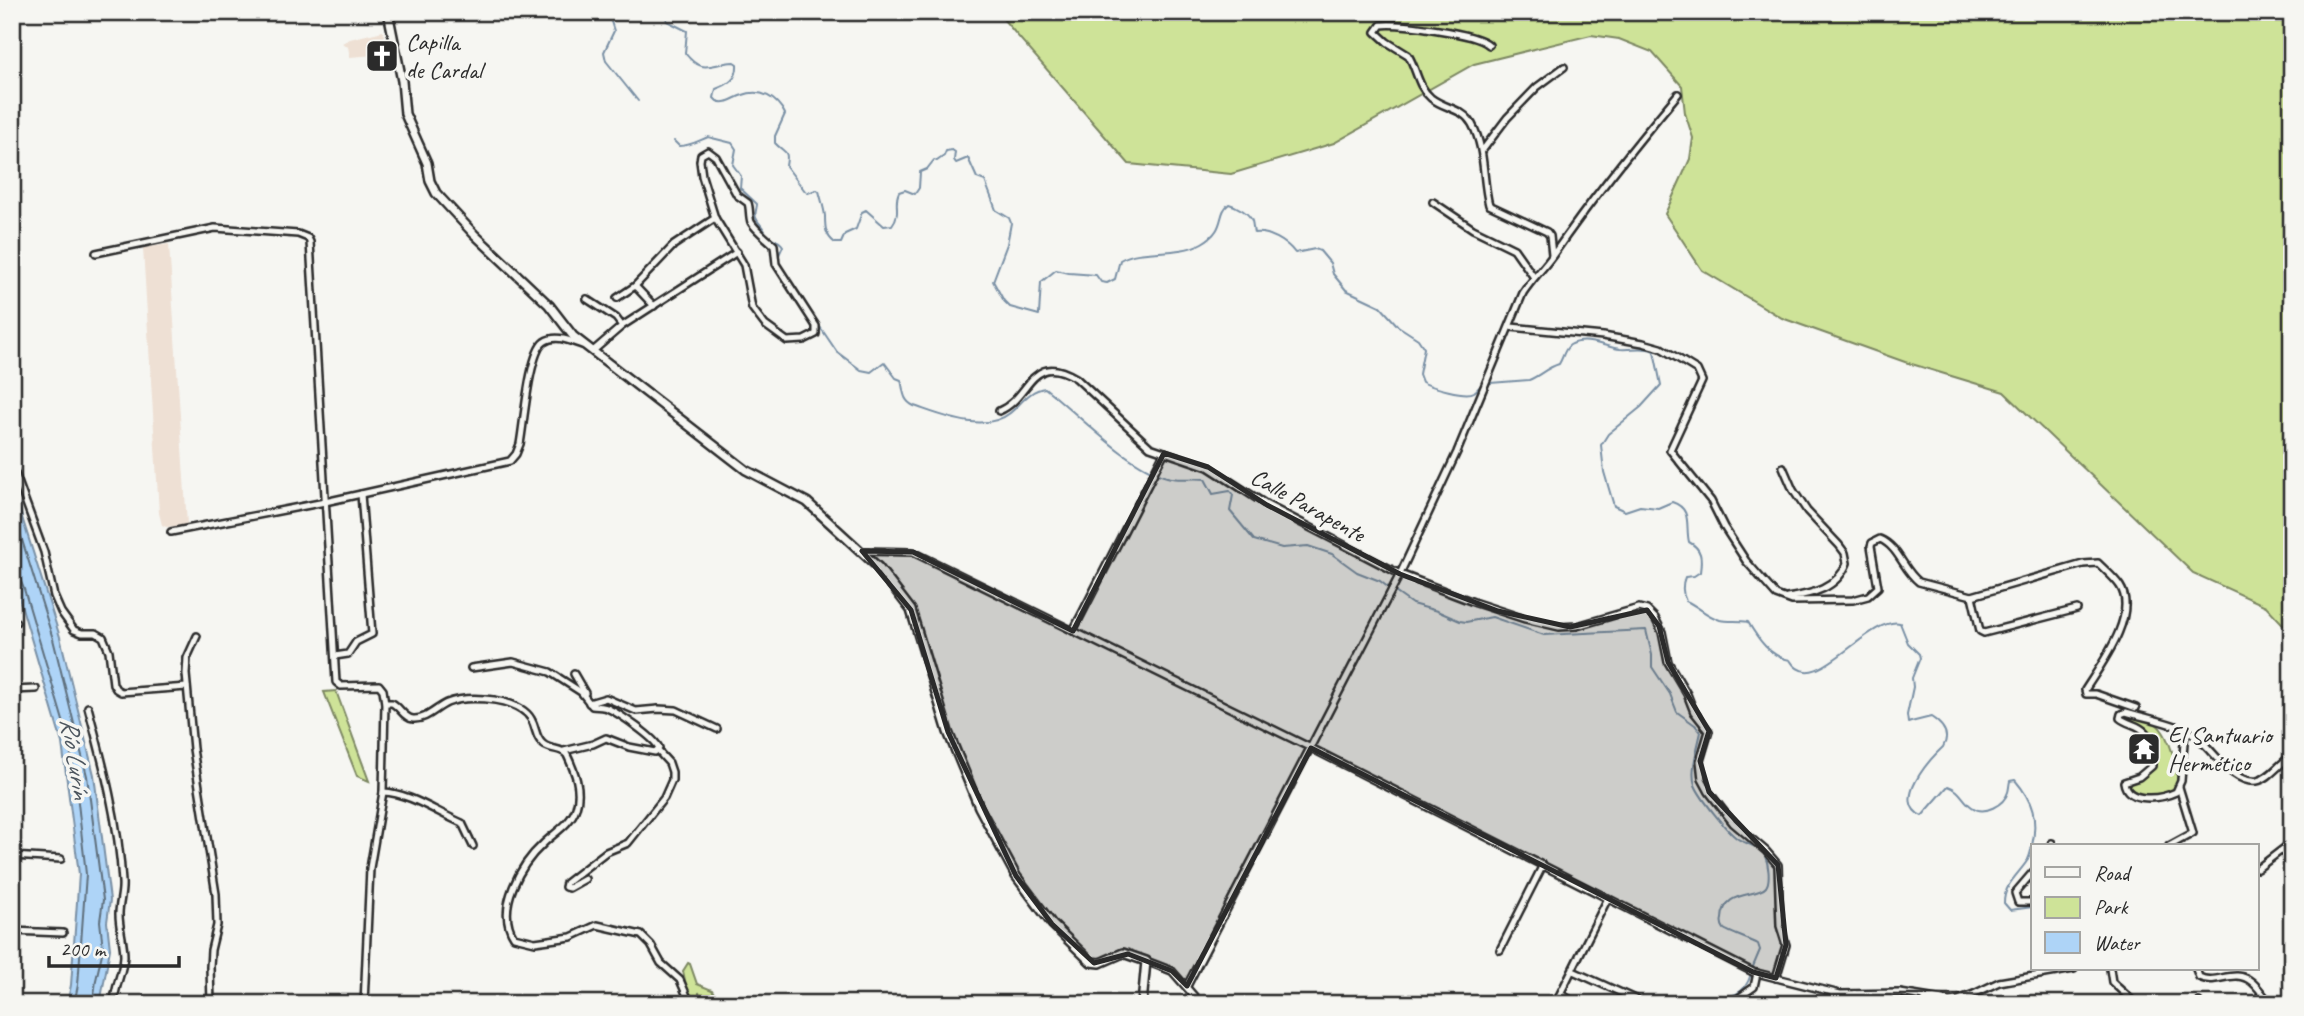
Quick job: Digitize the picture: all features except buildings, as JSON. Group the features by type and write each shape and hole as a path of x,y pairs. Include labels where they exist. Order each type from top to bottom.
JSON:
{"street":[{"path":"387,12 405,114 436,193 474,234 549,305 566,329 737,463 807,502 886,575 911,610 948,732 979,807 1016,876 1052,924 1091,962 1100,963 1123,953 1146,961 1172,971 1201,1004"},
{"path":"1489,45 1485,41 1460,34 1402,26 1384,24 1376,32 1411,58 1416,78 1431,98 1468,117 1482,151 1489,205 1547,232 1550,236 1552,256"},
{"path":"1482,151 1507,118 1537,87 1564,67"},
{"path":"1187,986 1400,574 1511,327 1523,293 1533,276 1544,267 1622,160 1678,94"},
{"path":"708,151 716,157 737,195 748,203 751,222 774,244 776,264 817,326 815,336 787,341 765,326 752,308 744,265 715,218 700,161 701,155 708,151"},
{"path":"1433,202 1473,229 1514,249 1533,276"},
{"path":"617,299 635,286 668,251 715,218"},
{"path":"96,253 215,228 298,234 308,238 338,685 379,685 383,690 385,703 383,792 370,868 364,1004"},
{"path":"591,349 737,252"},
{"path":"635,286 654,306"},
{"path":"587,299 616,318 622,326"},
{"path":"1511,327 1603,336 1643,343 1661,348 1697,370 1702,381 1670,450 1711,501 1746,561 1776,595 1784,599 1816,602 1853,600 1868,596 1878,587 1871,546 1875,540 1880,539 1889,545 1913,578 1919,582 1972,596 2083,564 2098,563 2121,587 2125,598 2125,612 2116,638 2085,690 2086,694 2096,694 2136,708"},
{"path":"171,532 325,502 510,461 520,444 533,362 544,342 564,338 591,349"},
{"name":"Calle Parapente","path":"999,411 1012,404 1028,382 1040,372 1051,369 1062,371 1076,378 1143,442 1164,453 1208,467 1267,505 1400,574 1499,611 1559,627 1577,626 1639,608 1647,610 1655,618 1662,632 1668,662 1694,712 1709,730 1700,761 1702,779 1733,823 1778,865 1780,926 1786,945 1776,978"},
{"path":"1073,631 1164,453"},
{"path":"12,465 44,552 54,596 61,612 74,630 96,633 103,637 107,644 116,690 121,692 187,687"},
{"path":"1783,467 1799,500 1839,545 1845,553 1847,563 1841,575 1825,589 1810,595 1784,599"},
{"path":"335,656 348,654 356,642 371,636 372,632 360,494"},
{"path":"862,551 913,552 1311,748 1757,973 1833,993 1915,995 1949,1001 1958,1000 1999,982 2068,970"},
{"path":"1972,596 1980,631 1984,633 2077,609"},
{"path":"197,636 186,663 193,749 216,894 217,925 210,967 211,1004"},
{"path":"471,668 513,662 555,674 586,696"},
{"path":"575,674 589,703 594,707 610,709 648,733 658,745 672,772 672,780 664,798 628,843 606,852 566,883 565,887 569,888 585,879"},
{"path":"12,690 36,689"},
{"path":"589,703 606,698 636,711 676,710 717,729"},
{"path":"385,703 393,703 408,718 414,719 425,717 453,701 508,701 533,720 546,747 564,751 607,738 629,747 659,751"},
{"path":"88,706 113,808 122,881 119,916 124,956 114,1004"},
{"path":"2146,733 2142,728 2123,721 2121,714 2126,712 2185,730 2201,740 2218,761 2244,780 2260,780 2292,756"},
{"path":"2171,844 2193,832 2179,787 2185,730"},
{"path":"564,751 579,790 576,809 568,822 530,857 516,882 507,914 510,930 514,937 535,942 571,937 597,925 641,935 651,945 661,963 680,980 687,996 687,1004"},
{"path":"2152,764 2139,777 2123,782 2130,794 2135,797 2166,797 2176,792 2179,787"},
{"path":"383,792 402,793 462,823 473,846"},
{"path":"2258,868 2292,842"},
{"path":"12,856 61,859"},
{"path":"1500,950 1543,865"},
{"path":"2031,874 2015,893 2018,902 2031,902"},
{"path":"1555,1004 1608,898"},
{"path":"12,931 63,933"},
{"path":"1142,1004 1146,961"},
{"path":"2110,970 2112,982 2136,1004"},
{"path":"2196,970 2204,980 2231,975 2243,977 2252,982 2270,1004"},
{"path":"1573,971 1646,1004"},
{"path":"1730,1004 1754,987 1757,973"},
{"path":"1827,1004 1832,1000 1833,993"},
{"path":"1560,994 1577,1004"},
{"path":"1854,994 1862,998 1887,998 1906,1004"},
{"path":"1915,995 1938,1004"},
{"path":"1689,1004 1718,1004"}],"highlighted area":[{"path":"1164,453 1208,467 1267,505 1400,574 1498,611 1570,627 1647,610 1659,626 1668,662 1709,731 1700,761 1709,792 1778,865 1786,945 1776,978 1753,972 1311,748 1187,986 1172,971 1128,954 1094,963 1052,924 1016,876 948,732 911,610 862,551 913,552 1073,631"}],"shaded area":[{"path":"383,31 388,54 350,57 348,47 342,43 350,39"},
{"path":"169,244 187,525 166,527 162,525 159,513 143,248"}],"green space":[{"path":"997,12 2292,12 2292,634 2266,606 2193,573 2004,392 1905,362 1782,318 1702,270 1665,214 1690,159 1693,138 1685,113 1682,86 1652,52 1619,39 1591,35 1474,64 1334,143 1231,174 1129,164"},
{"path":"336,691 369,781 357,776 324,692"},
{"path":"2124,715 2156,724 2166,736 2176,765 2174,790 2160,796 2132,794 2125,783 2148,774 2157,757 2147,732 2125,720"},
{"path":"688,963 697,984 712,990 716,997 711,1004 701,1004 699,992 699,1004 690,1004 683,971"}],"water":[{"name":"Río Lurín","path":"12,486 60,637 94,775 110,900 107,922 110,949 100,1004 67,1004 71,985 79,874 62,743 12,574"}],"waterway":[{"path":"608,12 614,31 604,52 606,61 638,101"},
{"path":"665,12 667,21 687,31 685,53 691,60 702,66 734,62 737,64 732,80 716,89 714,98 717,101 727,102 756,93 768,96 782,108 785,114 775,136 775,143 785,152 786,166 805,191 819,191 825,213 826,231 835,243 841,243 845,234 856,229 862,212 866,210 884,226 892,225 899,192 905,190 915,194 919,188 920,172 927,169 934,160 944,156 946,151 952,150 955,152 956,163 968,158 977,178 985,181 996,210 1009,218 1011,223 1007,244 993,281 1010,307 1039,315 1041,282 1056,270 1096,275 1101,282 1107,283 1115,279 1120,260 1129,256 1182,250 1210,238 1229,204 1248,215 1254,233 1277,238 1295,253 1315,249 1320,251 1346,290 1380,306 1398,326 1418,339 1424,348 1419,374 1422,382 1440,389 1464,393 1474,392 1482,384"},
{"path":"674,141 683,146 708,137 732,143 736,149 733,165 741,176 740,188 757,204 756,218 766,234 783,246 778,257"},
{"path":"810,312 837,352 861,370 871,372 884,362 896,378 901,380 905,398 914,406 962,421 988,422 1000,419 1030,394 1045,388 1136,463 1172,478 1205,479 1213,494 1230,491 1233,495 1230,511 1254,540 1282,548 1308,546 1332,554 1357,572 1380,581 1389,588"},
{"path":"1490,383 1529,380 1559,364 1568,347 1576,343 1589,342 1620,349 1642,348 1654,351 1661,385 1641,407 1608,434 1601,445 1604,472 1614,506 1625,511 1640,506 1658,508 1672,502 1683,509 1687,519 1689,542 1699,551 1701,558 1700,572 1685,577 1683,592 1686,601 1720,620 1748,622 1760,641 1776,655 1790,660 1800,670 1813,671 1886,624 1900,623 1908,643 1920,658 1912,678 1908,723 1931,717 1942,726 1946,734 1943,747 1916,782 1911,801 1914,810 1922,816 1948,786 1956,790 1972,807 1988,810 2006,797 2010,781 2015,780 2033,811 2032,844"},
{"path":"1395,592 1412,604 1460,621 1492,617 1544,635 1646,630 1652,667 1670,694 1677,712 1701,732 1693,773 1695,785 1727,829 1738,839 1760,850 1766,859 1769,876 1766,887 1728,903 1722,920 1724,929 1758,944 1760,950 1752,969"},
{"path":"2031,849 2029,858 2009,885 2004,903 2010,910 2031,907"},
{"path":"1675,1004 1736,994 1745,987 1751,974"}],"place":[{"name":"Capilla de Cardal","path":"382,56"},
{"name":"El Santuario Hermético","path":"2144,749"}]}
